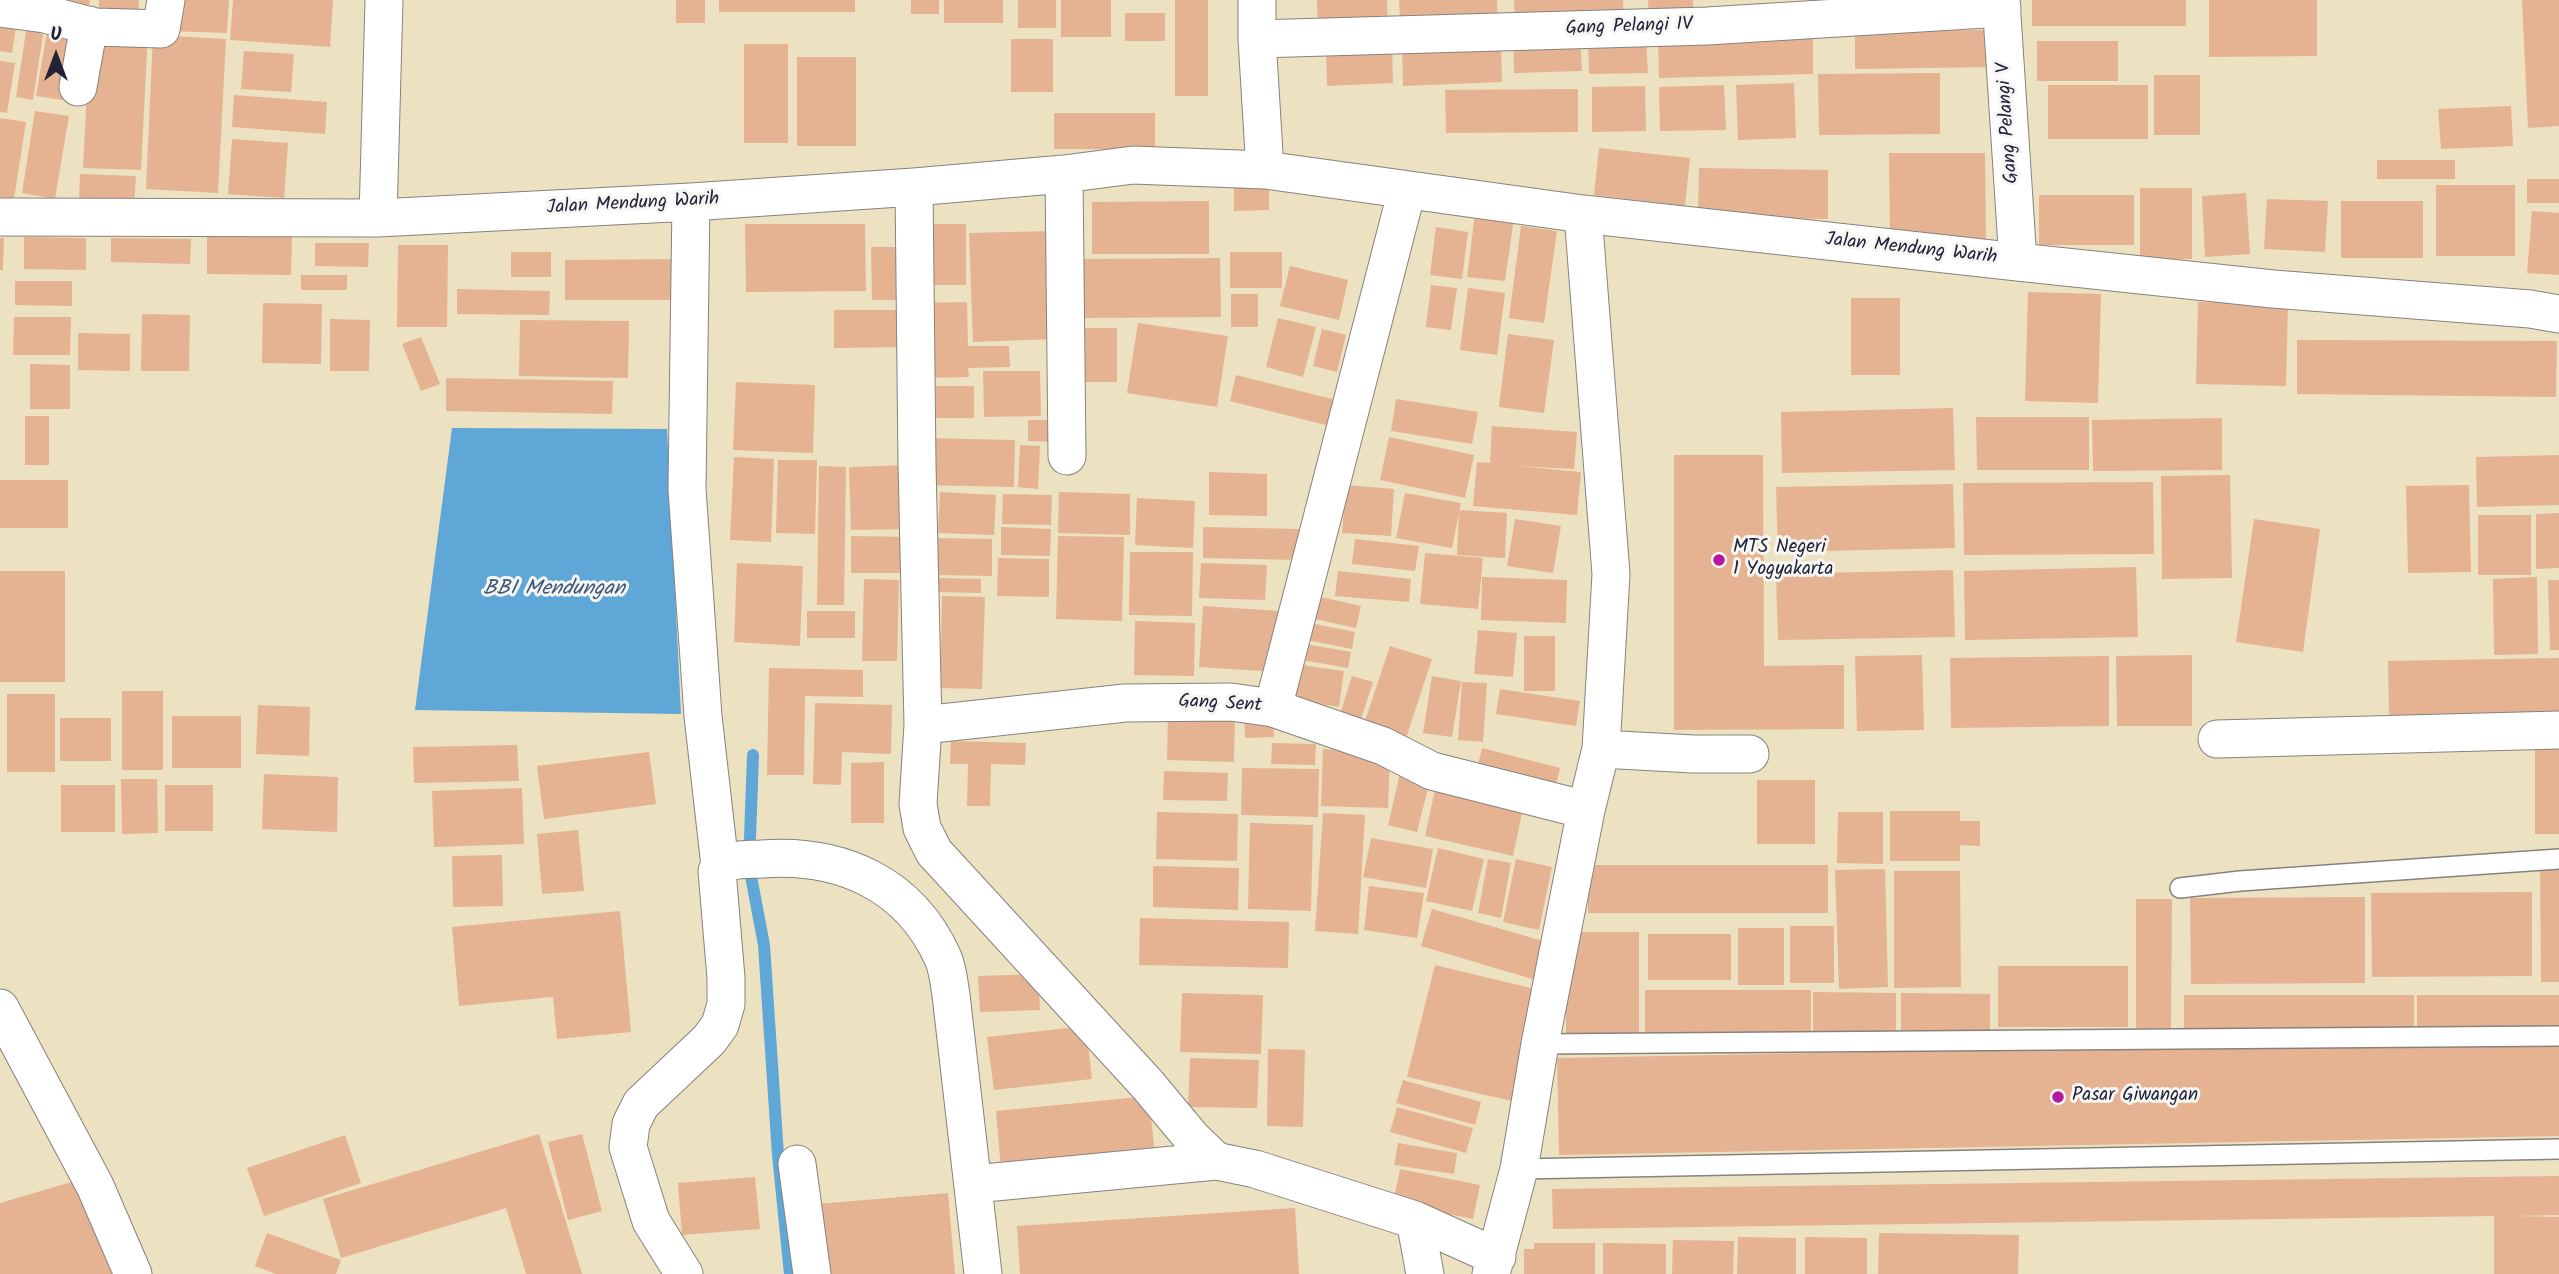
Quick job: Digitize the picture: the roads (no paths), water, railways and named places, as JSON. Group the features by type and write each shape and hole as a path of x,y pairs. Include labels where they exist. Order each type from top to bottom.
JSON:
{"street":[{"path":"0,8 44,14 89,25 161,29 166,0"},
{"path":"378,218 384,0"},
{"path":"1257,0 1265,170"},
{"name":"Gang Pelangi IV","path":"1257,39 1707,26 2002,4"},
{"name":"Gang Pelangi V","path":"2002,4 2018,254"},
{"path":"78,87 89,25"},
{"name":"Jalan Mendung Warih","path":"0,217 378,218 914,187 1133,166 1265,170 1583,214 2018,254 2273,289 2529,309 2559,314"},
{"path":"1064,174 1067,456"},
{"path":"914,187 923,725 918,804 922,828 934,852 1147,1084 1192,1138 1216,1161"},
{"path":"1273,708 1407,190"},
{"path":"691,202 687,489 703,716 728,863"},
{"path":"974,1184 1216,1161 1255,1169 1415,1220 1494,1266 1519,1169 1540,1044 1586,810 1601,750 1611,574 1583,214"},
{"name":"Gang Sent","path":"923,725 1125,704 1231,702 1273,708 1383,746 1432,771 1586,810"},
{"path":"2217,739 2559,730"},
{"path":"1601,750 1750,754"},
{"path":"684,1274 651,1221 628,1147 631,1124 641,1104 709,1040 720,1025 726,1004 726,978 718,871 728,863 774,858 831,863 870,877 888,888 930,933 944,961 951,995 983,1274"},
{"path":"0,1008 94,1186 133,1274"},
{"path":"797,1164 812,1274"},
{"path":"1415,1220 1425,1274"}],"lane":[{"path":"2180,888 2240,881 2559,859"},
{"path":"1540,1044 2559,1035"},
{"path":"1519,1169 2559,1149"}],"water":[{"name":"BBI Mendungan","path":"452,428 667,429 681,714 415,710"}],"waterway":[{"path":"753,755 749,866 764,945 778,1155 790,1274"}],"place":[{"name":"MTS Negeri 1 Yogyakarta","path":"1719,560"},
{"name":"Pasar Giwangan","path":"2058,1097"}]}
